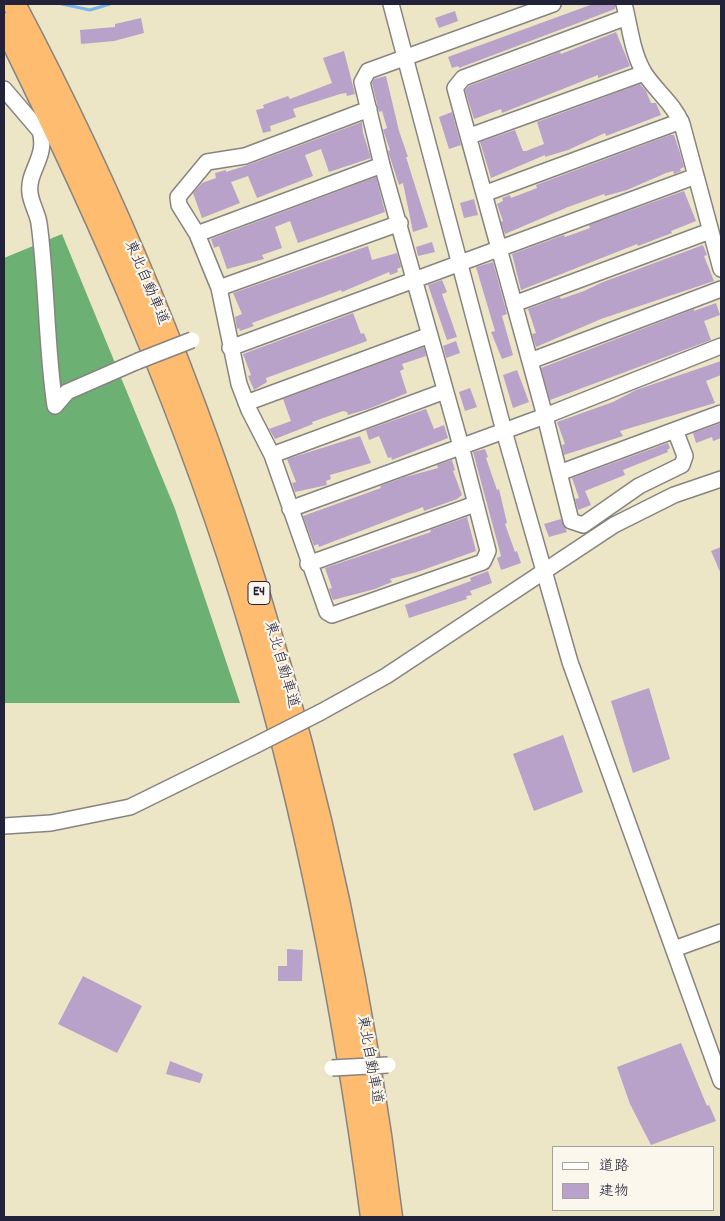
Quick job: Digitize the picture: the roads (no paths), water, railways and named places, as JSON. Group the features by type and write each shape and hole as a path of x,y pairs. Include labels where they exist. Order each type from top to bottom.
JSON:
{"highway":[{"name":"東北自動車道","path":"14,4 99,178 162,324 221,476 250,565 288,690 323,829 359,1005 391,1217"},
{"name":"東北自動車道","path":"4,24 82,186 152,347 202,480 252,628 286,755 315,878 345,1033 372,1217"}],"street":[{"path":"391,4 504,431 570,662 721,1081"},
{"path":"369,108 245,156 205,163 178,197 179,205 197,234 219,288 239,384 246,403 272,455 308,564 327,612 332,615 338,615 483,562 487,556 487,548 461,446 400,222 382,165 369,108 362,82 368,71 527,8 553,4"},
{"path":"675,430 685,456 682,465 639,486 583,525 571,521 470,136 455,88 463,78 625,10 634,47 644,73 681,121 721,269"},
{"path":"470,136 644,73"},
{"path":"4,88 40,131 42,139 42,152 30,185 30,193 39,225 48,345 55,406 67,392 192,340"},
{"path":"489,192 681,121"},
{"path":"197,234 382,165"},
{"path":"230,348 696,176"},
{"path":"219,288 400,222"},
{"path":"514,304 710,231"},
{"path":"530,361 721,289"},
{"path":"246,403 430,335"},
{"path":"290,509 545,416 721,346"},
{"path":"272,455 445,390"},
{"path":"559,474 721,414"},
{"path":"4,826 51,823 130,807 254,746 386,676 614,525 674,495 721,479"},
{"path":"308,564 475,504"},
{"path":"674,950 721,932"},
{"path":"327,1068 388,1065"}],"waterway":[{"path":"62,4 90,10 110,4"}]}
